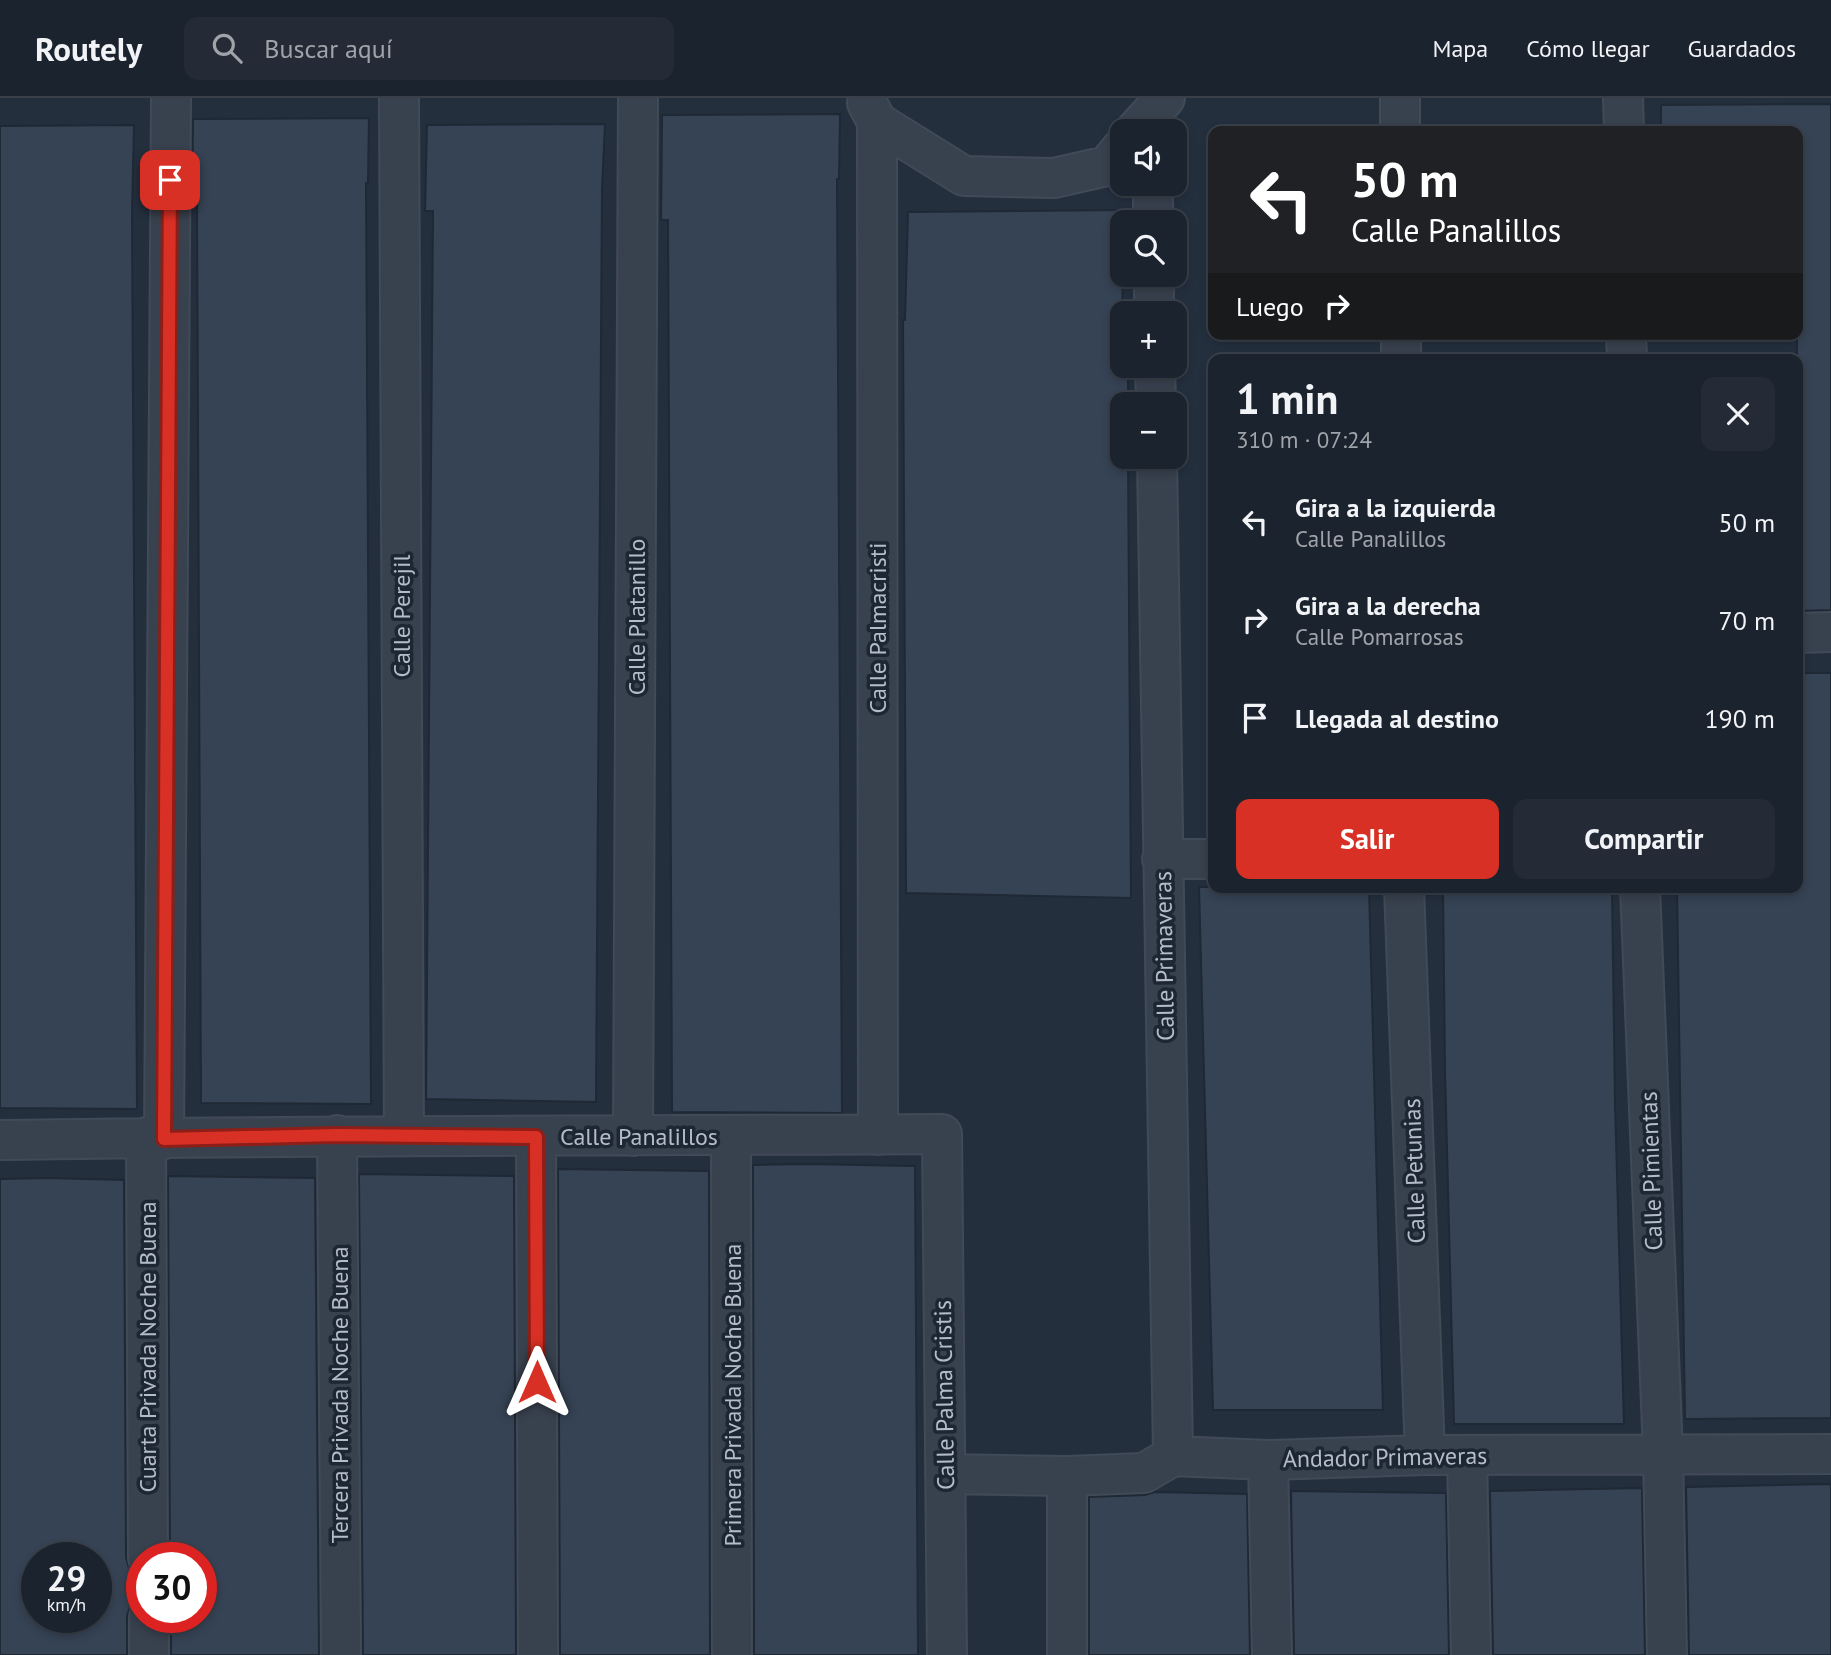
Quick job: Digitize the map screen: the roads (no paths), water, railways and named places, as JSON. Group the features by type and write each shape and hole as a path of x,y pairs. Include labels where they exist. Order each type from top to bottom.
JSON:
{"street":[{"name":"Cuarta Privada Noche Buena","path":"148,1542 171,98"},
{"name":"Calle Perejil","path":"399,98 404,1135"},
{"name":"Calle Platanillo","path":"633,1136 638,98"},
{"path":"1400,98 1400,126"},
{"path":"1623,98 1624,126"},
{"path":"879,106 964,176 1054,178 1107,166 1110,162"},
{"name":"Calle Palmacristi","path":"878,1135 879,106"},
{"name":"Calle Primaveras","path":"1157,469 1174,1456"},
{"path":"1803,633 1831,632"},
{"path":"1162,859 1208,859"},
{"name":"Calle Petunias","path":"1404,893 1425,1455"},
{"name":"Calle Pimientas","path":"1640,893 1663,1454 1667,1655"},
{"name":"Calle Panalillos","path":"0,1140 337,1135 942,1135"},
{"name":"Tercera Privada Noche Buena","path":"337,1135 341,1655"},
{"name":"Calle Palma Cristis","path":"942,1135 947,1655"},
{"name":"Primera Privada Noche Buena","path":"731,1136 732,1655"},
{"path":"536,1137 538,1655"},
{"name":"Andador Primaveras","path":"1174,1456 1268,1460 1425,1455 1831,1454"},
{"path":"1468,1455 1471,1655"},
{"path":"945,1474 1144,1474 1174,1456"},
{"path":"1268,1460 1272,1655"},
{"path":"1067,1476 1067,1655"},
{"path":"149,1633 149,1655"}]}
